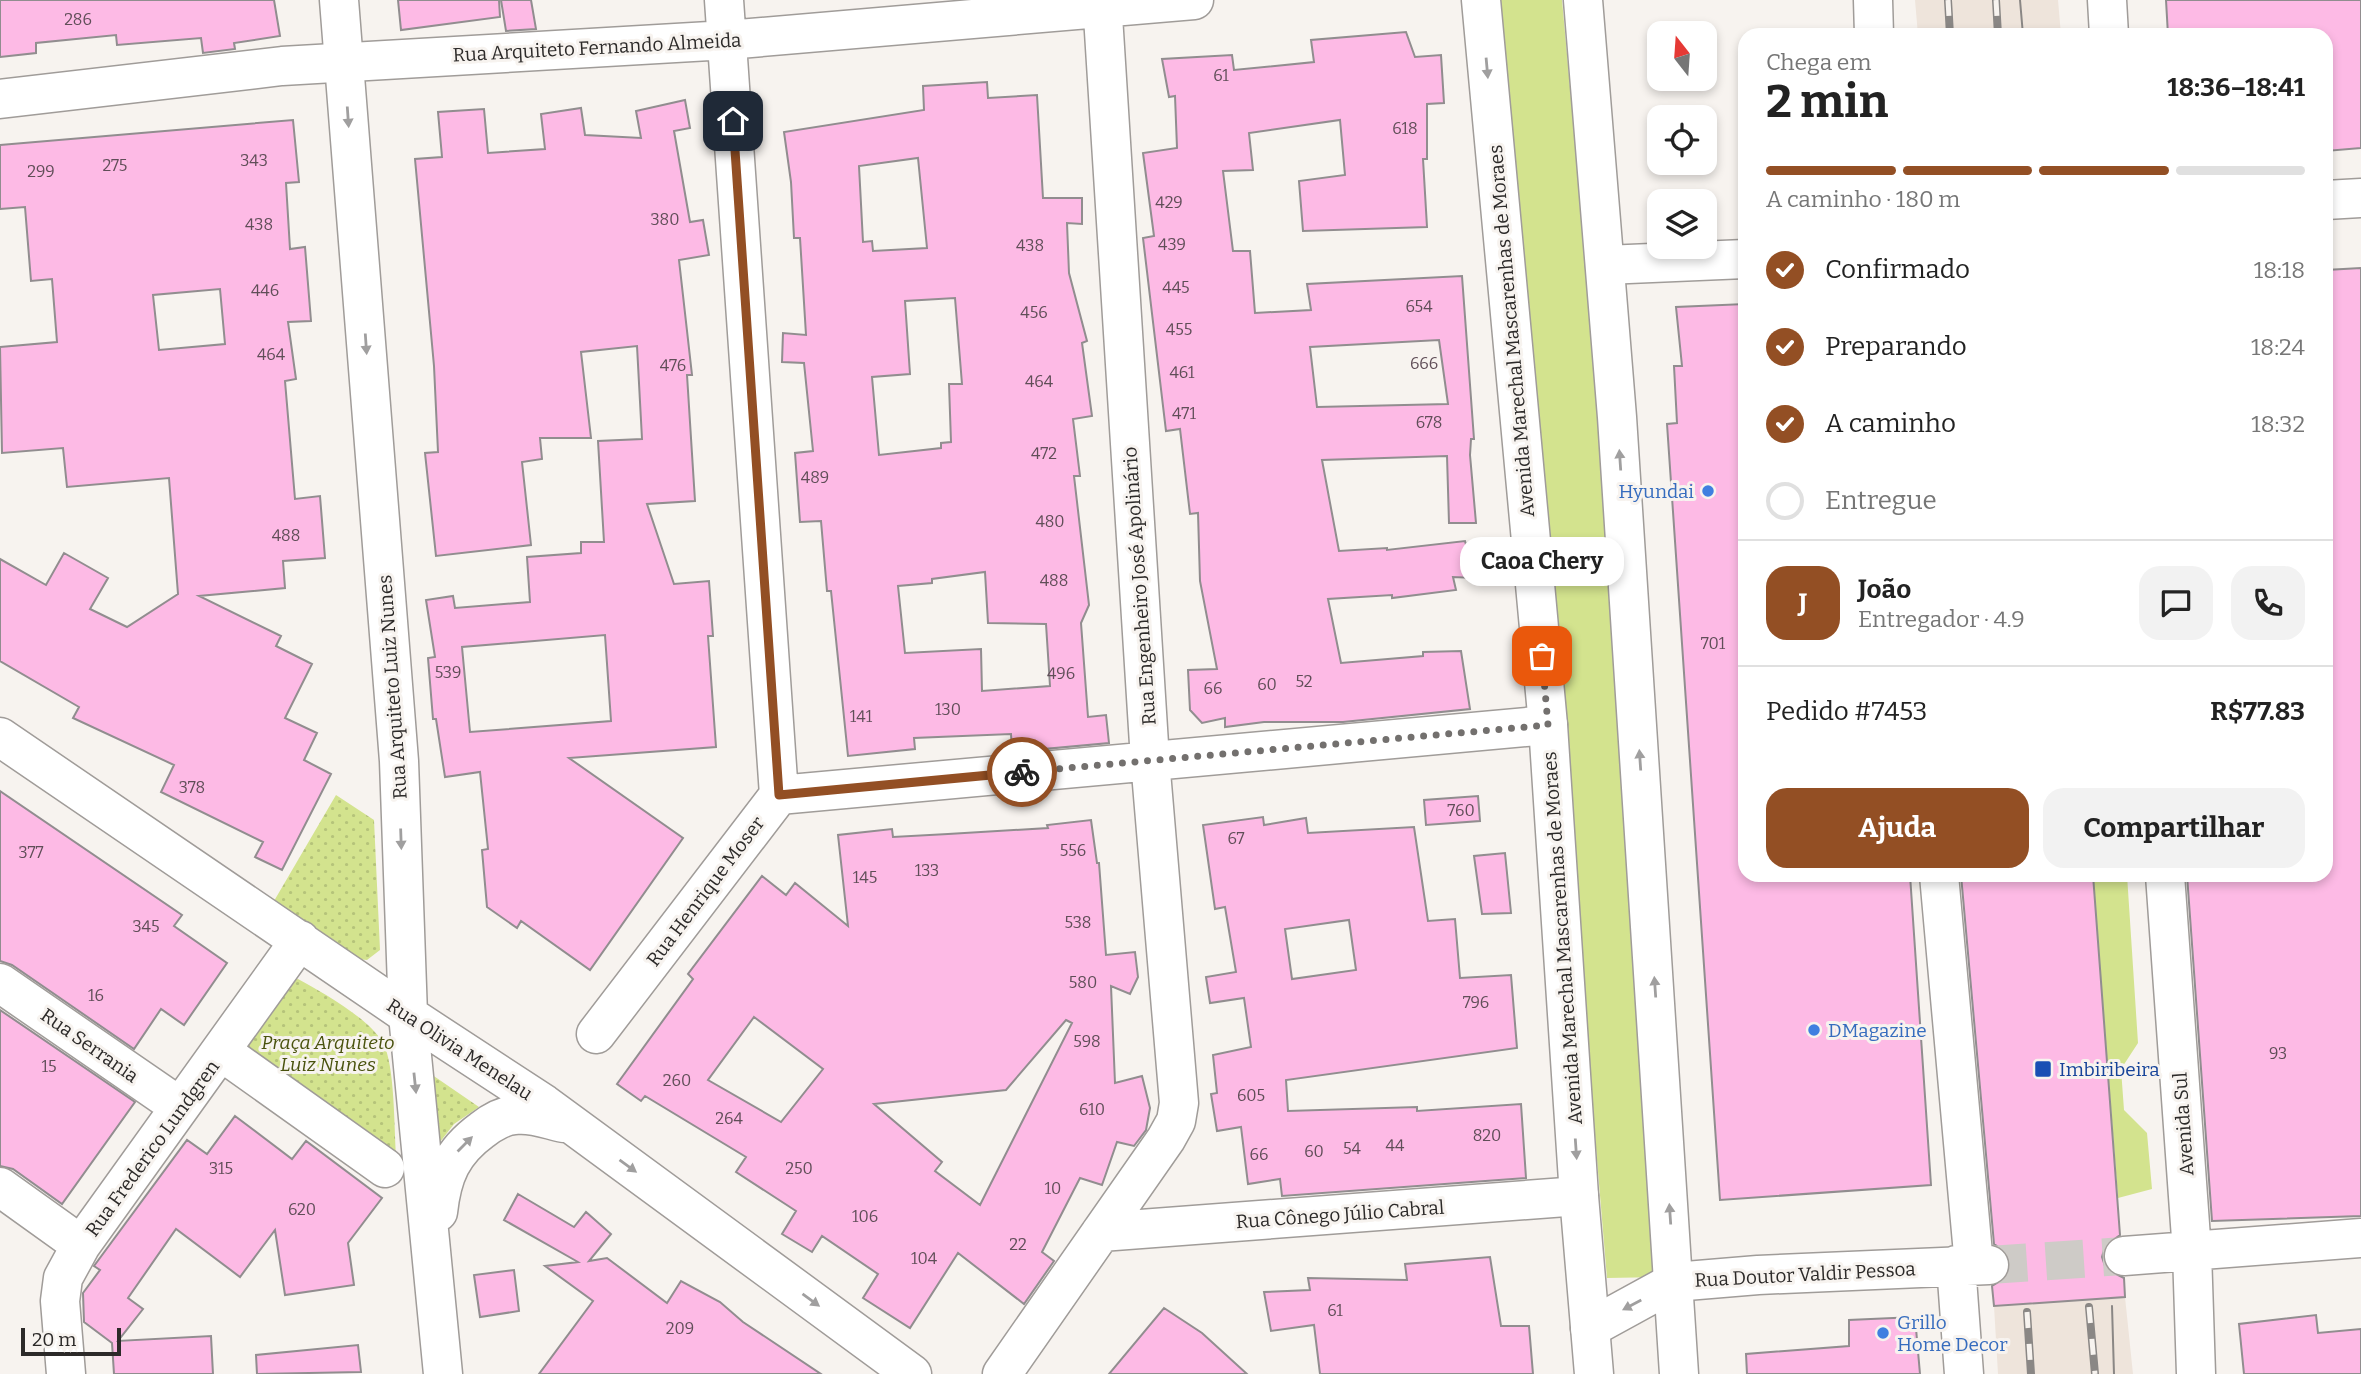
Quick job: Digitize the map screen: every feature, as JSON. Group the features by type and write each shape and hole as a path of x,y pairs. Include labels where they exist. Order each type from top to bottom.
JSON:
{"main road":[{"name":"Rua Arquiteto Luiz Nunes","path":"339,0 399,761 408,1015 443,1374"},
{"path":"724,0 779,795 1548,725"},
{"name":"Rua Arquiteto Fernando Almeida","path":"0,99 282,66 727,40 1103,4 1194,0"},
{"name":"Avenida Marechal Mascarenhas de Moraes","path":"1480,0 1548,725 1579,1196 1594,1374"},
{"path":"1583,0 1605,265 1679,1374"},
{"path":"1872,0 1874,28"},
{"path":"2107,0 2109,28"},
{"name":"Rua Engenheiro José Apolinário","path":"1002,1374 1166,1139 1176,1121 1180,1103 1150,760 1103,4"},
{"path":"2333,200 2361,198"},
{"path":"1605,265 1738,259"},
{"name":"Rua Olivia Menelau","path":"0,737 573,1125 912,1374"},
{"name":"Rua Henrique Moser","path":"596,1034 779,795"},
{"path":"1940,882 1973,1265 1964,1374"},
{"name":"Avenida Sul","path":"2166,882 2192,1252 2196,1374"},
{"name":"Rua Frederico Lundgren","path":"66,1374 60,1301 63,1278 81,1245 300,940"},
{"name":"Rua Serrania","path":"0,982 180,1107"},
{"path":"222,1052 385,1168"},
{"path":"433,1254 441,1188 449,1163 463,1144 488,1125 515,1114 573,1125"},
{"path":"0,1187 81,1245"},
{"name":"Rua Cônego Júlio Cabral","path":"1101,1232 1579,1196"},
{"path":"2124,1256 2361,1238"},
{"name":"Rua Doutor Valdir Pessoa","path":"1590,1328 1674,1282 1758,1275 1973,1265"}],"shaded area":[{"path":"1915,0 2058,0 2060,28 1917,28"},
{"path":"2125,1297 2133,1374 1998,1374 1994,1306"}],"green space":[{"path":"1499,0 1562,0 1592,326 1662,1277 1607,1278"},
{"path":"336,795 374,820 380,950 367,960 358,959 274,901"},
{"path":"2094,882 2127,882 2138,1043 2121,1069 2124,1110 2147,1133 2152,1189 2118,1198"},
{"name":"Praça Arquiteto Luiz Nunes","path":"298,979 357,1016 383,1043 392,1081 396,1155 247,1050 247,1040 291,980"},
{"path":"425,1070 479,1107 454,1124 433,1151"}],"building":[{"path":"0,0 274,0 280,36 234,43 235,49 203,53 201,38 117,45 116,35 36,43 36,53 0,57"},
{"path":"398,0 499,0 500,17 401,30"},
{"path":"501,0 531,0 536,29 506,31"},
{"path":"2166,0 2361,0 2361,148 2333,150 2333,28 2168,28"},
{"path":"1406,32 1415,57 1441,55 1444,103 1427,104 1427,159 1423,159 1427,227 1303,231 1299,181 1345,175 1340,120 1249,133 1253,170 1223,171 1233,251 1250,251 1255,313 1311,310 1307,284 1462,276 1474,439 1471,439 1470,455 1476,523 1449,523 1447,456 1322,460 1339,551 1387,550 1465,541 1475,578 1453,577 1456,590 1392,598 1392,595 1328,599 1341,663 1423,656 1423,652 1461,651 1470,709 1343,722 1264,722 1225,727 1225,718 1202,723 1190,710 1188,670 1217,669 1200,581 1198,513 1190,514 1180,429 1166,431 1143,238 1154,236 1143,153 1177,148 1175,96 1169,97 1162,59 1232,55 1234,70 1314,62 1311,40","holes":["1439,340 1448,404 1317,407 1310,347"]},
{"path":"987,82 988,98 1037,95 1043,198 1082,198 1082,224 1067,223 1069,273 1087,341 1082,343 1092,416 1073,419 1080,476 1074,476 1089,605 1081,623 1088,717 1106,715 1109,743 1012,752 1011,734 914,738 915,749 848,756 821,521 800,522 795,453 813,451 804,363 782,362 783,333 806,335 800,238 794,238 791,182 784,132 924,110 923,86","holes":["918,158 927,248 873,251 872,241 863,242 859,166","955,298 962,384 949,384 951,442 941,443 941,448 879,455 872,377 910,374 905,301","985,572 988,623 1046,624 1050,686 982,691 981,649 905,653 898,586 932,583 932,579"]},
{"path":"685,100 690,128 674,131 690,222 703,220 709,255 679,260 692,375 687,375 695,501 647,504 674,584 709,581 713,636 708,636 716,747 569,758 683,838 590,970 521,921 517,928 487,907 482,850 488,849 480,772 445,777 436,719 433,719 428,658 435,657 426,600 453,596 455,608 530,602 527,557 581,553 581,542 604,542 598,441 642,439 637,346 581,352 591,438 540,438 542,459 522,462 531,545 436,556 425,453 438,452 434,366 415,159 442,157 438,112 484,109 488,153 545,149 541,114 581,108 585,135 641,138 636,111","holes":["605,635 611,721 470,732 462,647"]},
{"path":"293,120 299,182 286,183 290,249 305,247 311,321 288,322 296,379 285,381 295,499 320,496 325,558 283,561 285,588 199,596 281,636 276,646 312,664 285,718 317,733 304,760 331,774 282,870 255,857 263,842 161,792 174,765 73,718 79,707 0,661 0,559 46,585 64,553 108,578 90,609 127,627 178,594 169,478 67,487 63,448 2,453 0,347 57,342 52,279 31,281 25,207 0,209 0,145","holes":["220,289 225,344 159,350 153,295"]},
{"path":"2361,268 2361,1216 2212,1221 2188,882 2333,882 2333,270"},
{"name":"DMagazine","path":"1738,304 1738,882 1910,882 1931,1185 1720,1200 1667,424 1677,423 1674,366 1682,366 1676,307"},
{"path":"0,791 182,915 174,926 227,963 184,1025 161,1009 134,1049 12,965 0,961"},
{"path":"1478,796 1480,821 1426,825 1424,800"},
{"path":"1263,817 1264,825 1306,818 1308,833 1414,827 1428,921 1455,919 1460,978 1511,975 1517,1048 1286,1080 1288,1111 1417,1107 1417,1111 1521,1104 1526,1178 1282,1196 1280,1179 1248,1184 1241,1127 1217,1131 1211,1094 1217,1093 1213,1055 1251,1047 1244,998 1210,1003 1206,977 1236,972 1225,907 1215,909 1203,825","holes":["1349,920 1356,970 1292,979 1285,929"]},
{"path":"1091,820 1099,863 1106,955 1135,952 1138,977 1130,994 1111,986 1115,1083 1142,1076 1150,1108 1146,1130 1134,1146 1117,1142 1102,1185 1080,1178 1042,1252 1054,1261 1024,1304 958,1253 910,1328 863,1298 878,1274 822,1236 812,1252 782,1234 796,1211 736,1172 746,1157 645,1096 641,1101 617,1084 693,979 688,974 762,876 786,895 795,883 848,926 838,835 892,829 893,837 1048,828 1047,825","holes":["754,1017 823,1069 781,1122 708,1080","1066,1020 1072,1023 980,1205 935,1171 942,1162 874,1104 1006,1090"]},
{"path":"1505,853 1511,913 1482,914 1474,856"},
{"path":"1962,882 2094,882 2120,1235 2105,1246 2102,1257 2106,1269 2124,1278 2125,1297 1994,1306 1992,1286 2008,1276 2011,1263 2007,1253 1994,1244"},
{"path":"0,1010 135,1102 62,1204 13,1169 0,1166"},
{"path":"235,1116 292,1159 306,1141 382,1198 348,1243 354,1285 285,1295 275,1230 240,1277 176,1229 128,1298 143,1309 118,1341 211,1336 213,1374 114,1374 112,1343 84,1322 83,1293 100,1270 94,1266 187,1140 207,1154"},
{"path":"518,1194 574,1227 586,1212 611,1234 589,1261 607,1258 667,1303 681,1281 720,1302 743,1322 821,1374 539,1374 593,1301 545,1266 578,1262 504,1220"},
{"path":"1490,1257 1501,1326 1529,1326 1533,1374 1320,1374 1314,1325 1271,1331 1264,1292 1310,1290 1308,1278 1407,1280 1405,1264"},
{"path":"514,1270 519,1311 480,1317 474,1275"},
{"path":"1164,1308 1202,1333 1247,1374 1109,1374"},
{"path":"2316,1315 2318,1333 2361,1329 2361,1374 2244,1374 2239,1324"},
{"name":"Grillo Home Decor","path":"1915,1317 1920,1374 1747,1374 1746,1354 1849,1346 1849,1320"},
{"path":"358,1345 361,1372 257,1374 256,1355"}],"tunnel":[{"path":"1989,1265 2124,1256"}],"tram line":[{"path":"2020,0 2022,28"},
{"path":"2112,1306 2114,1374"}],"railway":[{"path":"1948,0 1950,28"},
{"path":"1996,0 1998,28"},
{"path":"2089,1307 2095,1374"},
{"path":"2027,1312 2031,1374"}],"way so far":[{"path":"1022,772 1548,725 1542,656"}],"place":[{"name":"Hyundai","path":"1708,491"},
{"name":"Caoa Chery","path":"1542,656"},
{"name":"DMagazine","path":"1814,1030"},
{"name":"Imbiribeira","path":"2043,1069"},
{"name":"Grillo Home Decor","path":"1883,1333"}],"route":[{"path":"733,121 779,795 1022,772"}]}
